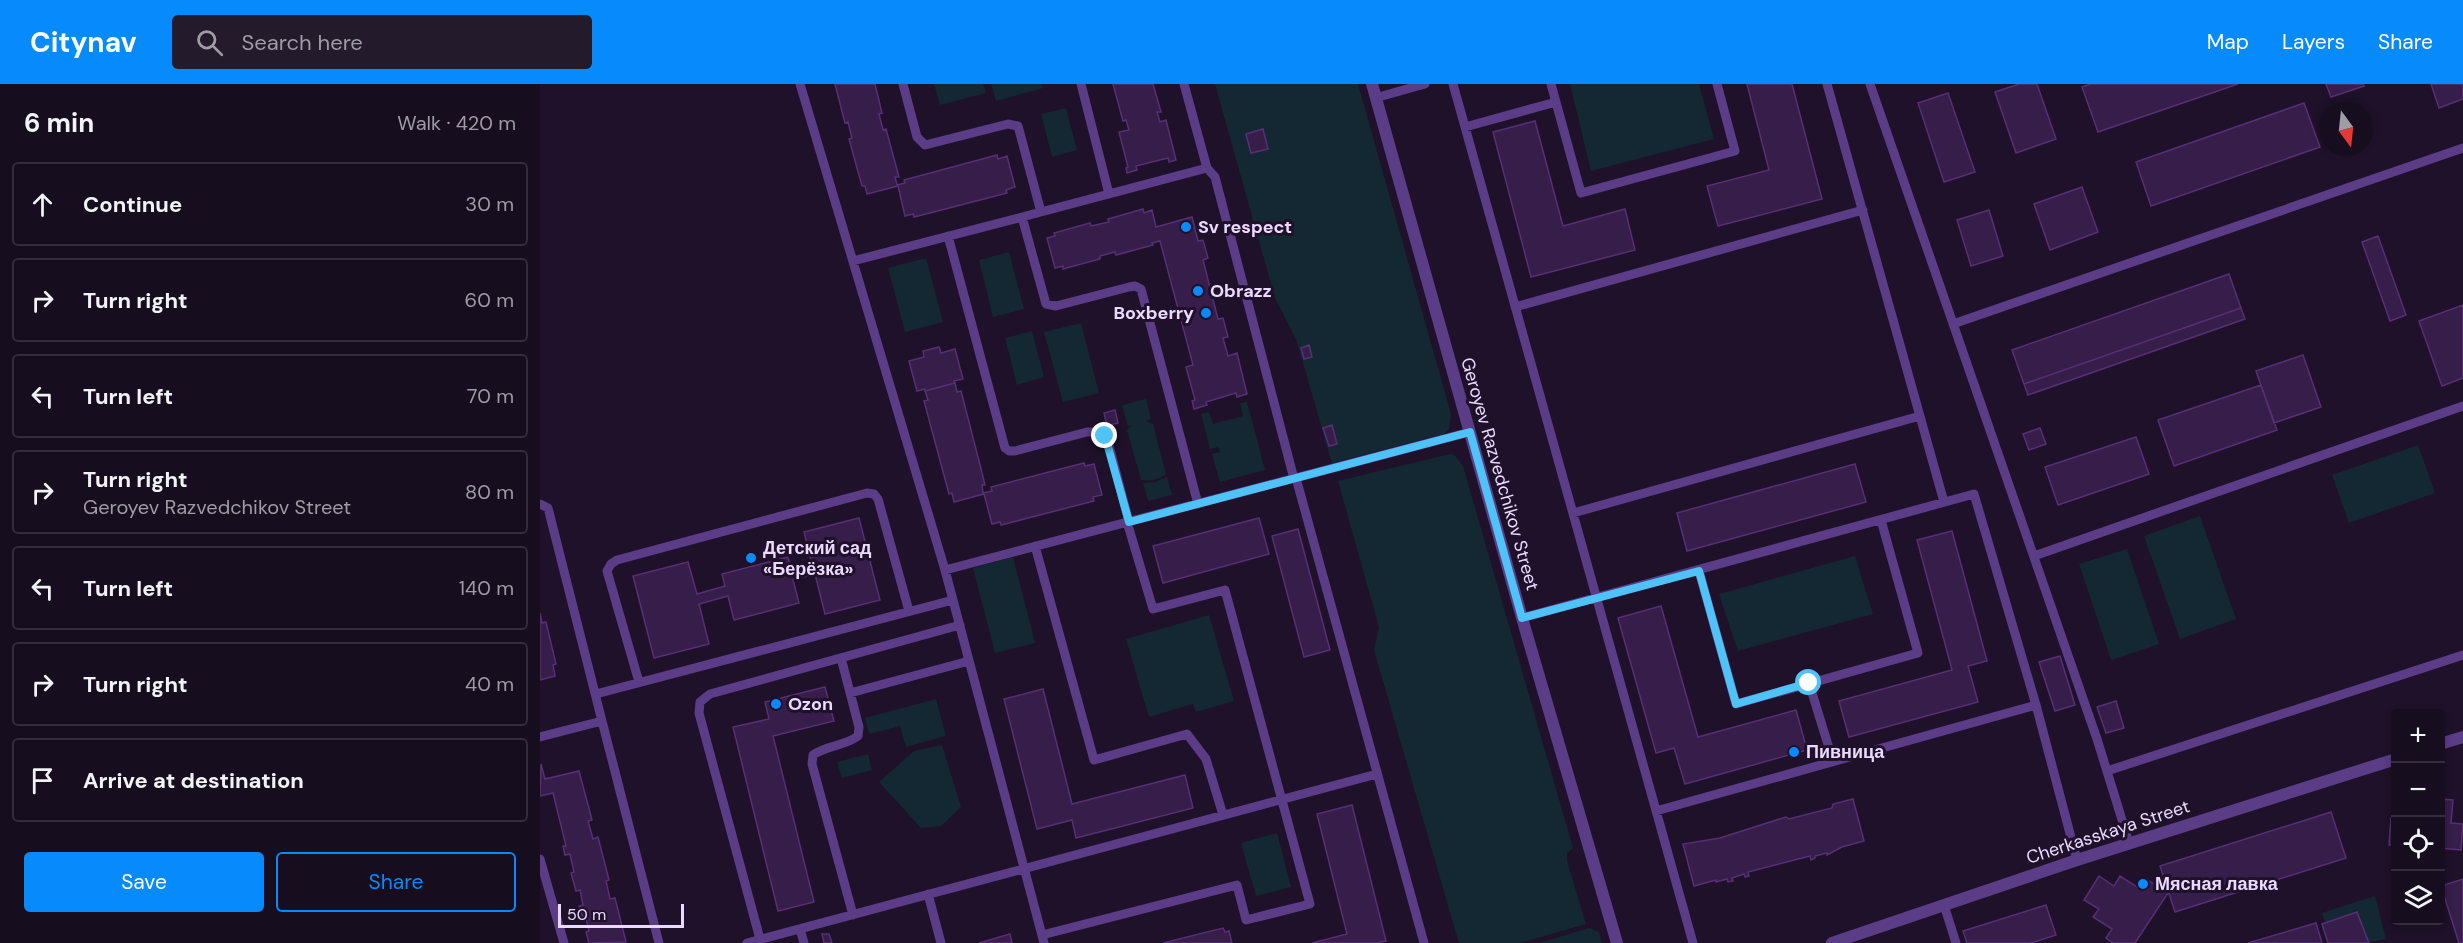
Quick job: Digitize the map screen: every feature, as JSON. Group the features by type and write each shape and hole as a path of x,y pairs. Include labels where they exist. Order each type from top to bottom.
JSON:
{"street":[{"name":"Geroyev Razvedchikov Street","path":"1372,84 1522,618 1617,943"},
{"path":"2445,742 2463,737"},
{"name":"Cherkasskaya Street","path":"1832,943 2077,860 2391,761"}],"lane":[{"path":"800,84 945,570 1043,939 1237,885 1246,920 1310,904 1225,590 1153,609 1108,442 1102,432 1088,432 1015,451 1005,448 948,236"},
{"path":"903,84 917,138 925,145 1008,124 1018,126 1041,212"},
{"path":"1081,84 1109,194"},
{"path":"1185,84 1207,168 1215,177 1295,478 1424,943"},
{"path":"1376,98 1425,84"},
{"path":"1453,84 1693,943"},
{"path":"1551,84 1581,193 1735,151 1717,84"},
{"path":"1827,84 1944,502"},
{"path":"1870,84 2034,556 2127,836"},
{"path":"1465,128 1556,102"},
{"path":"1953,324 2463,148"},
{"path":"853,261 1207,168"},
{"path":"1515,307 1863,210"},
{"path":"1022,217 1046,304 1056,306 1129,287 1136,286 1141,289 1198,504"},
{"path":"2034,556 2463,406"},
{"path":"1573,513 1920,416"},
{"path":"945,570 1470,432"},
{"path":"639,682 608,571 611,564 617,560 867,493 874,494 878,499 909,611"},
{"path":"1522,618 1974,494 2036,705 2077,860"},
{"path":"540,504 549,508 659,943"},
{"path":"1699,571 1736,704 1918,653 1881,520"},
{"path":"1035,546 1094,760 1187,734 1206,759 1223,815"},
{"path":"596,694 953,600"},
{"path":"760,939 699,713 700,702 710,694 960,625"},
{"path":"2107,771 2463,655"},
{"path":"841,658 859,727 858,736 851,741 820,749 813,754 812,764 853,915"},
{"path":"850,693 969,661"},
{"path":"1809,683 1833,761"},
{"path":"1656,811 2036,705"},
{"path":"540,737 602,721"},
{"path":"747,943 1377,774"},
{"path":"540,859 564,943"},
{"path":"928,894 941,943"},
{"path":"1944,905 1956,943"},
{"path":"800,929 804,943"}],"shaded area":[{"path":"934,84 983,84 986,93 940,105"},
{"path":"991,84 1041,84 1043,88 996,101"},
{"path":"1215,84 1358,84 1451,414 1449,429 1444,434 1332,463 1296,339 1275,298"},
{"path":"1570,84 1699,84 1714,139 1591,171"},
{"path":"1066,108 1077,150 1052,157 1041,114"},
{"path":"1009,252 1024,309 993,317 979,260"},
{"path":"926,258 943,322 905,332 888,268"},
{"path":"1081,323 1099,393 1063,402 1044,332"},
{"path":"1032,331 1044,377 1017,385 1005,338"},
{"path":"1146,399 1151,419 1146,421 1153,424 1166,474 1148,481 1141,480 1127,430 1133,425 1128,426 1122,405"},
{"path":"1247,402 1265,470 1220,482 1212,454 1220,452 1218,447 1210,449 1201,414 1209,412 1213,424 1243,416 1240,403"},
{"path":"2418,445 2435,493 2349,523 2332,475"},
{"path":"1450,454 1455,456 1463,466 1573,848 1567,853 1567,861 1586,924 1520,943 1460,943 1458,940 1374,650 1379,627 1338,481"},
{"path":"1167,477 1172,495 1148,501 1143,483 1155,482"},
{"path":"2200,516 2236,619 2180,639 2144,536"},
{"path":"2127,549 2159,644 2111,660 2079,564"},
{"path":"1855,556 1873,614 1738,651 1719,594"},
{"path":"1013,557 1035,643 995,653 973,568"},
{"path":"1209,615 1234,701 1196,712 1193,704 1149,717 1126,639"},
{"path":"936,699 946,736 906,747 900,726 869,734 865,718"},
{"path":"942,745 961,807 941,826 921,828 879,782 914,751"},
{"path":"868,754 872,770 842,778 837,762"},
{"path":"1277,833 1291,887 1256,896 1241,843"},
{"path":"2375,896 2386,939 2366,943 2331,943 2322,913"},
{"path":"1589,928 1599,932 1602,943 1539,943"}],"building":[{"path":"835,84 875,84 882,113 879,114 883,130 886,129 899,177 895,177 897,185 905,183 904,180 997,155 998,159 1007,156 1015,187 1006,190 1007,193 914,217 913,214 905,216 898,186 867,194 865,186 862,186 849,139 852,138 848,122 845,123"},
{"path":"1113,84 1153,84 1161,112 1157,112 1160,122 1166,120 1176,160 1169,162 1168,158 1136,166 1137,170 1127,173 1126,168 1128,167 1119,132 1129,130 1126,120 1123,121"},
{"path":"1747,84 1792,84 1822,199 1718,226 1707,186 1769,170"},
{"path":"2019,84 2037,84 2056,139 2016,153 1995,92"},
{"path":"2090,84 2238,84 2098,132 2082,87"},
{"path":"2326,84 2363,84 2364,86 2331,97"},
{"path":"2431,84 2463,84 2463,99 2439,108"},
{"path":"1948,93 1975,172 1944,182 1918,103"},
{"path":"2304,103 2319,144 2319,147 2151,206 2136,162"},
{"path":"1535,121 1563,226 1625,209 1635,250 1531,277 1493,132"},
{"path":"1263,129 1268,149 1251,153 1246,134"},
{"path":"2082,187 2098,232 2050,250 2034,204"},
{"path":"1143,209 1144,213 1152,210 1156,227 1192,217 1198,241 1203,240 1208,258 1203,260 1218,319 1223,318 1228,337 1223,338 1228,356 1237,353 1247,394 1237,397 1236,393 1206,402 1207,405 1194,409 1192,401 1195,400 1186,367 1193,365 1160,241 1116,255 1115,252 1100,256 1100,259 1063,269 1063,266 1055,268 1047,238 1055,236 1054,233 1090,223 1091,226 1109,222 1108,219"},
{"path":"1989,210 2003,256 1971,266 1957,220"},
{"path":"2378,236 2406,315 2390,321 2362,242"},
{"path":"2229,274 2241,308 2024,384 2012,350"},
{"path":"2463,305 2463,378 2442,386 2419,321"},
{"path":"2241,308 2245,319 2028,395 2024,384"},
{"path":"1309,345 1312,357 1304,359 1301,348"},
{"path":"939,347 941,353 955,349 963,379 925,391 925,389 917,391 909,361 924,357 923,351"},
{"path":"2303,355 2321,407 2274,423 2256,371"},
{"path":"955,383 957,392 961,391 979,461 985,485 982,485 983,493 992,491 991,487 1084,463 1085,466 1094,464 1102,495 1093,497 1094,501 1001,525 1000,522 992,524 984,494 954,502 952,493 949,494 924,401 928,400 925,391"},
{"path":"2261,385 2277,430 2174,466 2158,420"},
{"path":"1115,410 1118,423 1107,426 1104,413"},
{"path":"1332,425 1337,444 1329,446 1323,428"},
{"path":"2040,428 2046,444 2029,450 2023,434"},
{"path":"2136,437 2149,474 2058,505 2045,467"},
{"path":"1855,464 1866,502 1687,551 1677,513"},
{"path":"859,518 880,600 825,614 815,574 793,580 799,603 734,620 728,596 699,604 709,644 654,658 633,576 688,562 697,594 725,586 722,574 788,557 791,571 812,565 804,532"},
{"path":"1259,518 1269,554 1163,583 1153,546"},
{"path":"1298,529 1330,650 1304,657 1272,536"},
{"path":"1952,531 1987,661 1968,666 1978,702 1849,737 1839,701 1952,670 1917,540"},
{"path":"1661,606 1698,737 1796,710 1807,750 1685,784 1674,748 1656,753 1618,618"},
{"path":"540,613 542,623 546,622 556,664 553,665 555,676 540,680"},
{"path":"2060,656 2075,705 2055,711 2039,662"},
{"path":"825,687 834,721 773,736 814,902 778,911 733,727 769,719 765,702"},
{"path":"1043,689 1072,804 1185,775 1193,808 1076,838 1072,820 1037,829 1004,699"},
{"path":"2116,701 2124,728 2106,733 2097,707"},
{"path":"541,764 545,779 579,771 592,820 588,821 593,839 598,837 609,880 606,881 610,899 615,898 626,942 589,943 586,932 589,931 587,923 579,906 583,905 580,890 576,891 571,873 574,872 570,854 565,855 563,846 566,846 553,793 540,796"},
{"path":"1853,799 1864,841 1842,847 1827,855 1827,853 1815,856 1811,860 1810,856 1748,872 1749,876 1745,877 1744,874 1732,878 1733,881 1728,882 1727,879 1716,882 1716,880 1694,886 1683,844 1720,838 1786,817 1789,819 1832,808 1833,804"},
{"path":"2445,799 2453,800 2451,823 2463,824 2461,850 2445,848"},
{"path":"1352,805 1386,941 1312,943 1347,934 1317,814"},
{"path":"2331,812 2346,858 2175,912 2160,866"},
{"path":"2391,818 2391,845 2389,845"},
{"path":"2099,876 2114,886 2120,876 2140,889 2146,879 2168,893 2135,943 2113,943 2106,938 2112,929 2093,917 2099,909 2084,900"},
{"path":"2463,879 2463,943 2459,943 2445,899 2445,885"},
{"path":"2046,905 2056,935 2031,943 1967,943 1963,931"},
{"path":"2357,912 2369,943 2328,943 2322,924"},
{"path":"2316,923 2322,943 2248,943"},
{"path":"1223,928 1225,932 1229,931 1232,943 1163,943"},
{"path":"822,934 829,934 832,943 824,943"},
{"path":"1010,934 1012,943 979,943"}],"place":[{"name":"Sv respect","path":"1186,227"},
{"name":"Obrazz","path":"1198,291"},
{"name":"Boxberry","path":"1206,313"},
{"name":"Детский сад «Берёзка»","path":"751,558"},
{"name":"Ozon","path":"776,704"},
{"name":"Пивница","path":"1794,752"},
{"name":"Мясная лавка","path":"2143,884"}],"route":[{"path":"1105,436 1129,522 1470,432 1522,618 1699,571 1736,704 1809,683"}]}
